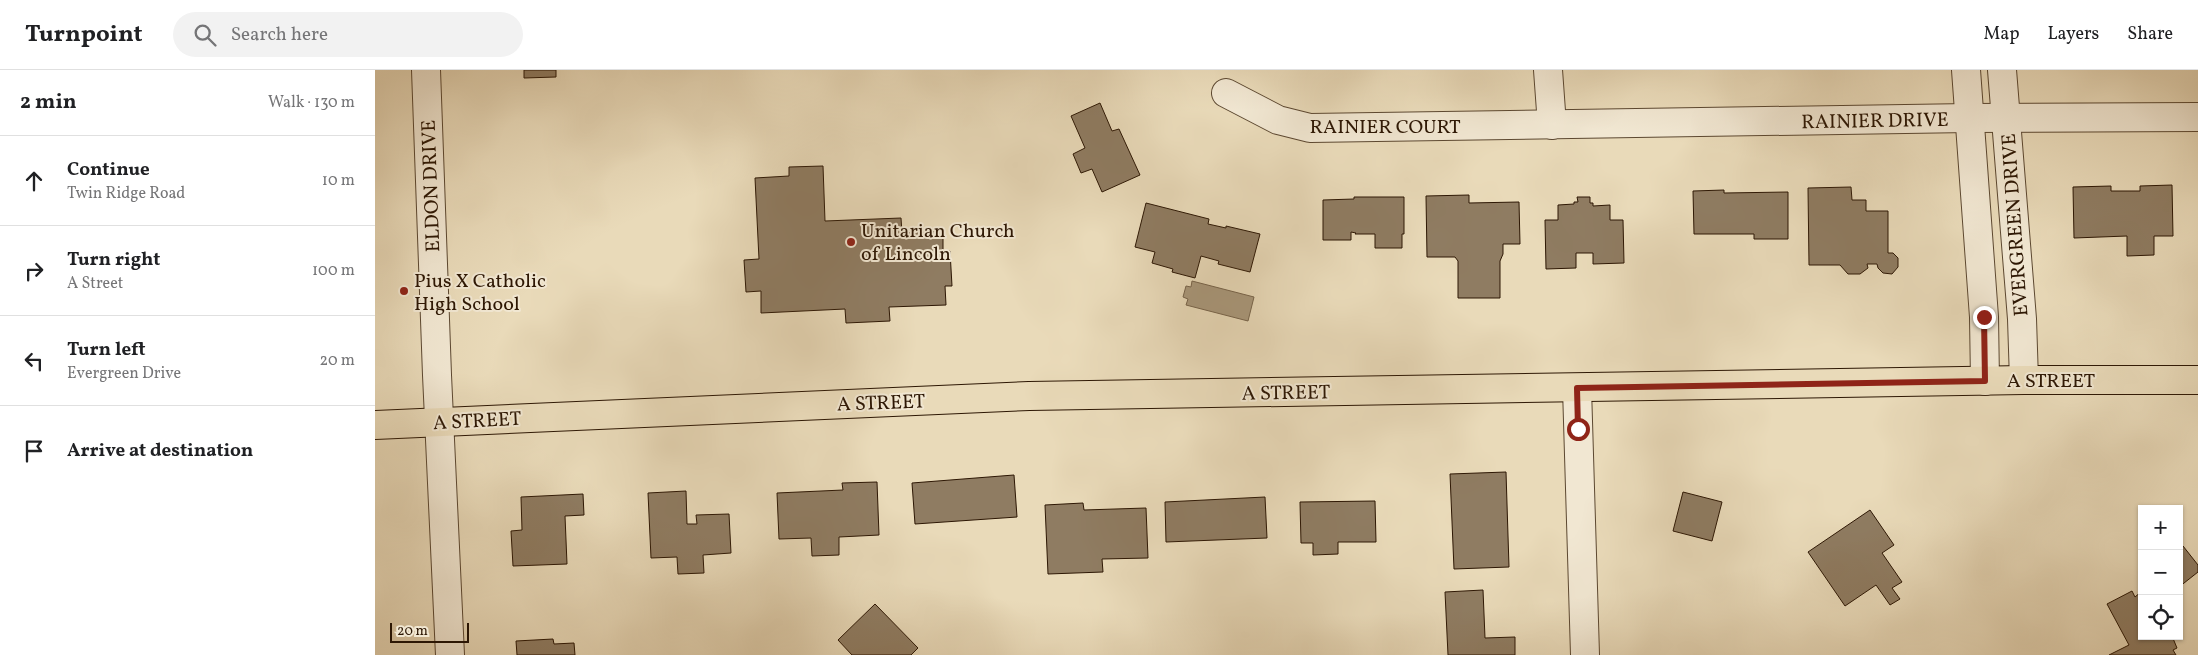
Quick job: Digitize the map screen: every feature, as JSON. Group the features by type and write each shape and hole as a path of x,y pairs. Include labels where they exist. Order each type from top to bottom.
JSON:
{"main road":[{"name":"A STREET","path":"375,424 1012,397 2024,380 2198,380"}],"street":[{"name":"ELDON DRIVE","path":"426,70 450,655"},
{"path":"1548,70 1552,125"},
{"name":"EVERGREEN DRIVE","path":"1966,70 1984,317 1985,381"},
{"name":"EVERGREEN DRIVE","path":"2002,70 2024,380"},
{"name":"RAINIER COURT","path":"1226,93 1278,120 1310,128 1552,125"},
{"name":"RAINIER DRIVE","path":"1552,125 1969,118 2198,117"},
{"path":"1577,388 1585,655"}],"shaded area":[{"path":"1192,281 1254,297 1248,321 1186,305 1188,299 1183,297 1186,286 1191,287"}],"building":[{"path":"524,70 556,70 556,77 524,78"},
{"path":"1100,103 1112,131 1119,129 1140,175 1102,192 1092,169 1081,173 1073,154 1085,148 1071,116"},
{"name":"Unitarian Church of Lincoln","path":"823,166 825,221 901,218 902,233 943,231 943,251 950,251 952,286 945,286 946,305 889,307 890,321 846,323 845,309 761,313 761,291 746,292 744,260 759,259 755,178 789,176 789,167"},
{"path":"2172,185 2173,236 2154,236 2154,255 2127,256 2127,236 2074,238 2073,187 2111,186 2111,191 2140,191 2140,186"},
{"path":"1851,187 1852,200 1866,200 1866,211 1888,211 1888,253 1893,253 1898,258 1898,267 1892,274 1883,273 1877,264 1867,264 1868,268 1860,274 1848,274 1840,265 1809,265 1808,188"},
{"path":"1724,190 1724,193 1788,192 1788,239 1754,239 1754,234 1694,234 1693,191"},
{"path":"1469,195 1469,203 1519,202 1520,244 1503,244 1503,254 1500,261 1500,298 1458,298 1458,261 1455,257 1427,257 1426,196"},
{"path":"1354,197 1404,197 1402,248 1375,248 1375,234 1355,234 1351,232 1351,240 1323,240 1323,200 1354,199"},
{"path":"1577,197 1590,197 1590,203 1593,203 1593,206 1610,205 1610,220 1623,220 1624,263 1593,264 1593,253 1576,253 1576,268 1546,269 1545,220 1558,220 1558,205 1574,204 1574,202 1578,202"},
{"path":"1146,203 1209,219 1208,224 1260,234 1250,272 1218,264 1219,261 1201,256 1195,278 1172,272 1173,269 1152,263 1155,252 1135,247"},
{"path":"1506,472 1509,567 1454,569 1450,474"},
{"path":"1014,475 1017,517 915,524 912,483"},
{"path":"877,482 879,535 839,537 839,555 812,556 811,538 779,539 777,493 843,490 842,483"},
{"path":"686,491 687,524 697,524 696,515 729,514 731,553 703,555 704,573 678,574 677,557 651,558 648,493"},
{"path":"1683,492 1722,502 1712,541 1673,531"},
{"path":"583,494 584,515 565,516 567,564 513,566 511,531 522,530 521,497"},
{"path":"1265,497 1267,538 1166,542 1165,502"},
{"path":"1375,501 1376,542 1338,542 1338,554 1313,555 1313,543 1301,543 1300,502"},
{"path":"1083,503 1084,510 1146,508 1148,558 1102,559 1103,572 1048,574 1045,505"},
{"path":"1870,510 1894,545 1882,553 1902,582 1892,588 1900,599 1890,605 1876,585 1845,606 1808,552"},
{"path":"2183,546 2198,565 2198,572 2183,584"},
{"path":"1483,590 1485,638 1515,637 1515,655 1448,655 1445,592"},
{"path":"2132,591 2135,597 2138,594 2138,640 2174,640 2177,648 2173,650 2176,655 2109,655 2129,645 2107,604"},
{"path":"875,604 918,648 911,655 852,655 838,640"},
{"path":"553,639 554,644 574,643 575,655 517,655 516,641"}],"place":[{"name":"Unitarian Church of Lincoln","path":"851,242"},
{"name":"Pius X Catholic High School","path":"404,291"}],"route":[{"path":"1578,429 1577,388 1985,381 1984,317"}]}
